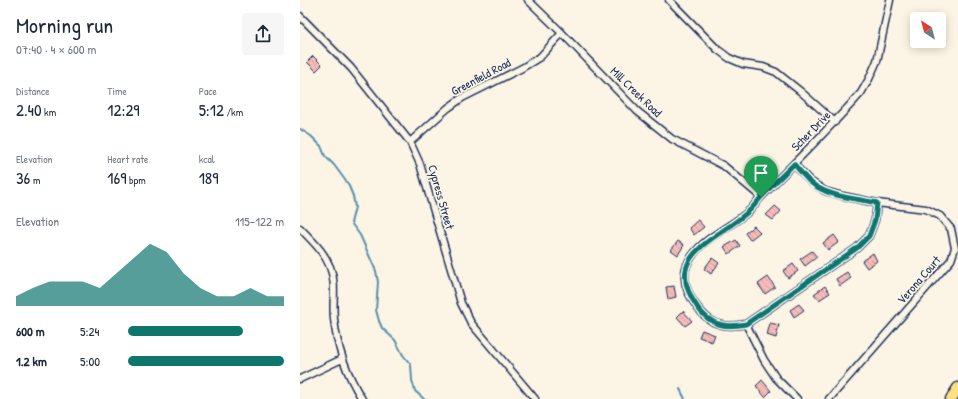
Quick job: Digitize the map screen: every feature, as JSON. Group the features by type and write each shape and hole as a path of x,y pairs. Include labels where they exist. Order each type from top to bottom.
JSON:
{"main road":[{"path":"951,399 958,388"}],"street":[{"name":"Mill Creek Road","path":"528,0 637,111 672,139 724,166 761,197"},
{"path":"669,0 713,45 729,58 743,64 763,67 776,72 800,90 835,122"},
{"name":"Scher Drive","path":"877,203 875,220 869,236 857,248 746,324 731,327 718,324 704,317 686,289 684,275 689,261 699,248 749,210 835,122 861,93 877,61 890,0"},
{"name":"Cypress Street","path":"300,16 351,68 410,142 420,164 461,303 471,323 535,399"},
{"name":"Greenfield Road","path":"410,142 448,108 462,98 522,68 540,57 562,33"},
{"name":"Verona Court","path":"794,164 810,181 825,191 877,203 926,209 940,216 951,229 955,248 951,260 829,399"},
{"path":"300,228 317,246 330,266 334,278 334,318 342,359 352,383 362,399"},
{"path":"746,324 764,360 776,378 797,399"},
{"path":"300,379 342,359"}],"building":[{"path":"313,56 322,65 316,71 307,62"},
{"path":"775,206 781,211 773,220 766,215"},
{"path":"698,220 704,227 694,235 689,228"},
{"path":"754,226 760,232 750,240 745,233"},
{"path":"834,235 839,242 828,250 823,243"},
{"path":"736,240 740,246 729,254 724,247"},
{"path":"678,241 684,245 678,255 671,250"},
{"path":"812,251 817,257 805,266 800,259"},
{"path":"873,253 877,261 867,268 862,261"},
{"path":"712,258 719,263 711,274 704,269"},
{"path":"793,264 798,271 788,278 783,271"},
{"path":"847,272 851,278 840,286 836,279"},
{"path":"768,277 775,287 765,294 758,284"},
{"path":"674,286 676,297 668,299 666,287"},
{"path":"825,286 830,293 819,300 814,294"},
{"path":"799,304 804,310 794,317 790,310"},
{"path":"683,311 692,321 685,326 677,317"},
{"path":"770,323 779,325 776,338 767,335"},
{"path":"702,330 715,335 712,342 699,337"},
{"path":"762,380 771,391 765,397 756,386"}],"waterway":[{"path":"300,129 311,136 321,146 325,156 334,165 348,184 353,196 355,207 351,223 360,235 376,271 378,282 376,310 379,321 382,328 395,340 403,355 411,365 412,380 415,391 424,399"},
{"path":"680,389 685,399"}],"route":[{"path":"794,164 810,181 825,191 877,203 875,220 869,236 857,248 746,324 731,327 718,324 704,317 693,302 686,289 684,275 689,261 699,248 736,221 761,197 794,164"}]}
